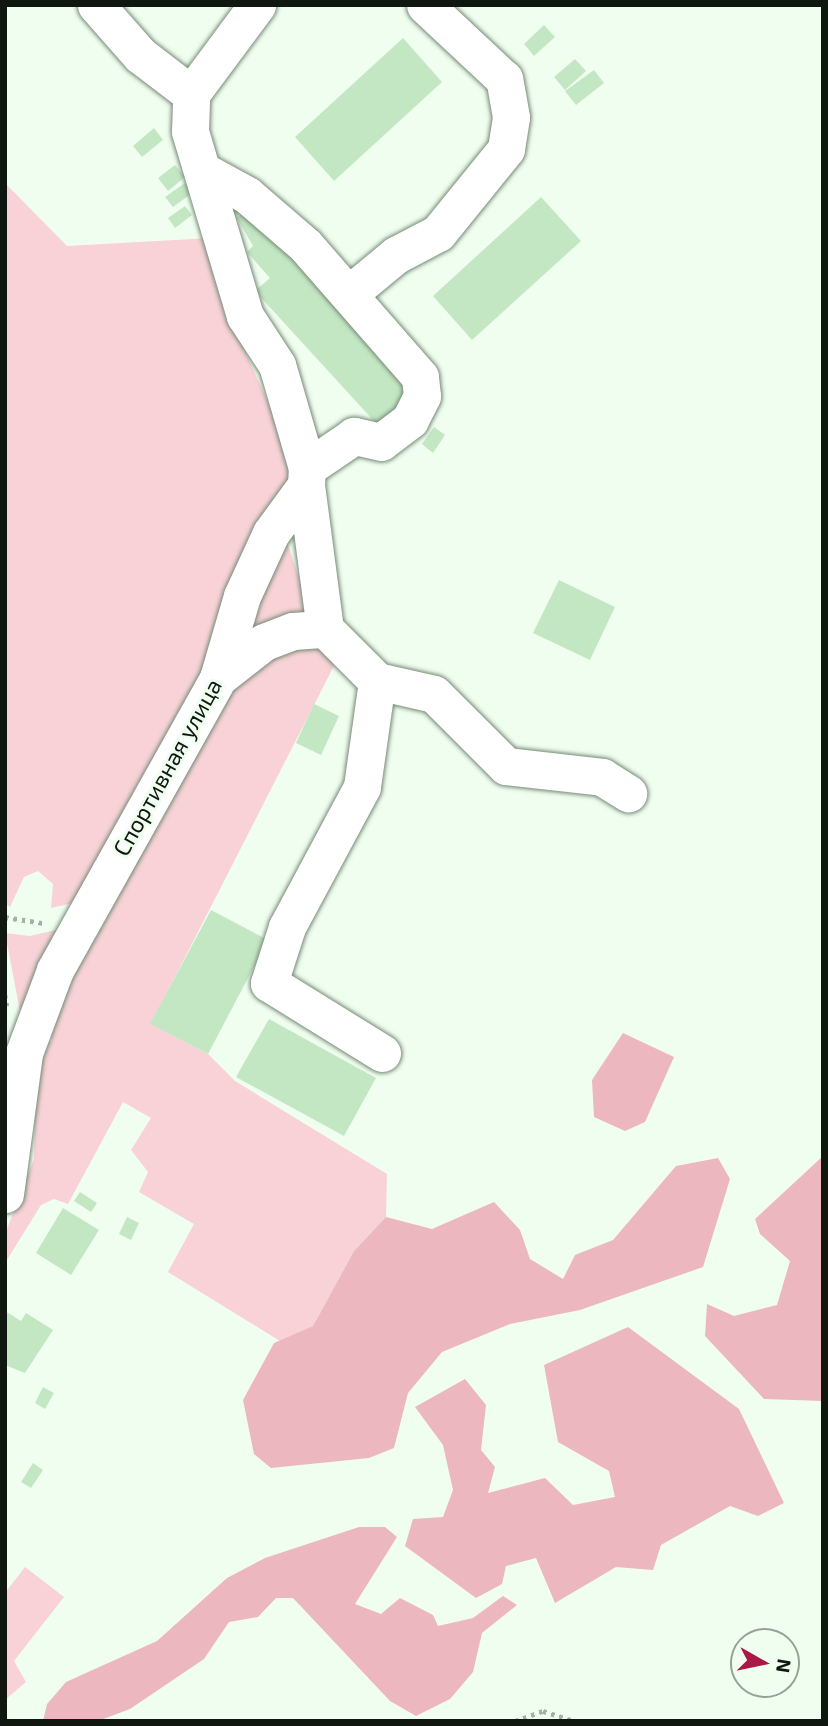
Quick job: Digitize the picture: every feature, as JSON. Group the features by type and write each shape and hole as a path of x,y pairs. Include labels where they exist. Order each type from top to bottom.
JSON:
{"street":[{"path":"96,5 140,55 191,94"},
{"path":"257,5 191,94 190,131 205,172 245,316 277,365 306,477 325,629 377,681 433,694 506,766 602,777 628,793"},
{"path":"350,293 396,256 438,233 506,149 511,117 504,79 425,5"},
{"name":"Спортивная улица","path":"8,1180 24,1053 55,970 218,678 242,596 271,533 306,477 354,436 381,442 410,420 422,396 420,377 350,293 247,195 205,172"},
{"path":"218,678 264,642 293,631 325,629"},
{"path":"377,681 362,787 288,927 269,982 382,1053"}],"path":[{"path":"515,1721 543,1711 574,1721"}],"shaded area":[{"path":"5,183 67,246 211,238 232,322 292,456 287,492 206,681 73,903 51,908 53,884 38,871 24,877 10,907 5,903"},
{"path":"284,533 311,614 241,646"},
{"path":"307,641 339,656 151,1024 208,1054 235,1081 387,1174 386,1217 354,1251 313,1326 280,1341 168,1272 194,1224 139,1192 148,1172 131,1150 151,1118 123,1102 68,1204 54,1199 41,1205 5,1263 5,1234 34,1159 36,1055 52,1040 42,1022 225,684 270,654"},
{"path":"73,926 23,1027 5,933 30,936"},
{"path":"623,1033 674,1057 645,1122 625,1131 594,1117 592,1080"},
{"path":"823,1156 823,1401 764,1399 705,1336 707,1304 734,1316 777,1305 790,1261 760,1234 755,1219"},
{"path":"718,1158 730,1179 703,1267 580,1310 510,1324 442,1352 408,1393 394,1448 369,1458 271,1468 254,1454 243,1400 274,1343 313,1326 354,1251 386,1217 432,1229 494,1202 520,1230 530,1259 563,1279 575,1255 613,1240 676,1166"},
{"path":"628,1327 739,1409 784,1503 758,1516 730,1506 661,1545 653,1570 616,1567 555,1603 536,1558 506,1566 502,1584 476,1598 405,1546 413,1519 443,1517 453,1490 443,1445 415,1407 465,1379 486,1405 481,1450 495,1467 488,1493 545,1478 573,1505 615,1497 609,1471 558,1442 544,1365"},
{"path":"359,1527 385,1527 397,1537 355,1604 381,1614 400,1598 433,1615 438,1626 473,1618 503,1596 517,1605 482,1633 473,1672 450,1699 416,1716 390,1701 293,1598 276,1598 258,1617 229,1622 204,1659 130,1709 98,1721 43,1721 47,1704 66,1682 157,1641 227,1578 265,1558"},
{"path":"25,1567 64,1597 14,1661 26,1682 5,1700 5,1593"}],"building":[{"path":"544,25 555,37 534,56 524,44"},
{"path":"403,38 442,82 334,181 295,137"},
{"path":"575,59 586,71 565,90 554,77"},
{"path":"594,70 604,83 576,105 565,91"},
{"path":"154,128 163,140 142,157 133,146"},
{"path":"175,165 185,177 168,191 158,178"},
{"path":"185,183 192,193 173,207 165,197"},
{"path":"541,197 581,241 472,340 433,296"},
{"path":"251,205 377,343 415,403 384,432 255,291 270,278 247,252 253,246 237,218"},
{"path":"185,206 192,215 175,228 168,218"},
{"path":"434,427 445,435 433,453 422,444"},
{"path":"559,580 615,607 590,660 533,633"},
{"path":"314,704 339,716 321,755 296,743"},
{"path":"211,910 268,940 208,1054 150,1024"},
{"path":"269,1019 376,1078 344,1136 236,1077"},
{"path":"80,1192 97,1203 91,1212 74,1201"},
{"path":"63,1208 99,1230 71,1275 36,1253"},
{"path":"127,1217 139,1223 131,1240 119,1234"},
{"path":"5,1311 21,1321 26,1313 53,1330 25,1373 5,1365"},
{"path":"43,1387 54,1393 45,1409 35,1403"},
{"path":"33,1463 43,1470 31,1488 21,1482"}]}
